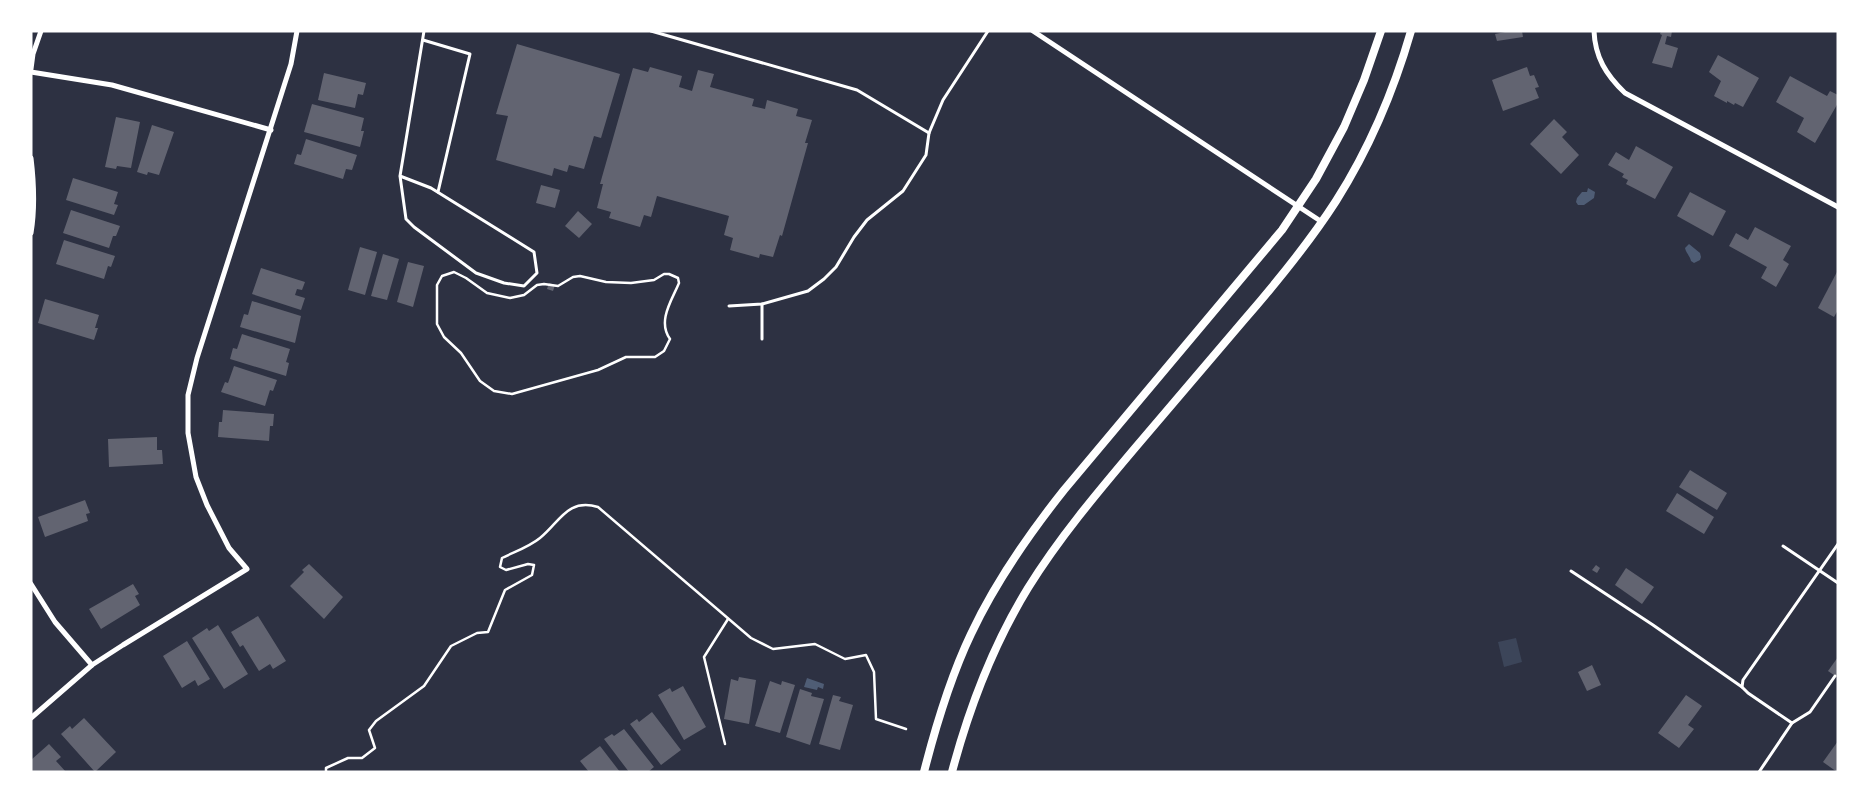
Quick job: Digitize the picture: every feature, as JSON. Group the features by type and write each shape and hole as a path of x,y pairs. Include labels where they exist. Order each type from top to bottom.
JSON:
{"street":[{"path":"41,31 33,54 31,70 112,85 270,130"},
{"path":"31,718 92,665 247,569 229,548 207,505 196,477 188,433 188,395 197,358 291,64 298,31"},
{"path":"1033,31 1322,222"},
{"path":"924,772 942,708 970,635 1020,549 1064,490 1268,249 1298,206 1344,128 1382,31"},
{"path":"952,772 969,716 990,663 1013,614 1042,567 1094,497 1276,282 1322,222 1352,172 1376,126 1397,76 1411,31"},
{"path":"1594,31 1596,51 1603,66 1612,81 1625,93 1838,207"},
{"path":"31,158 34,219 31,233"},
{"path":"31,584 55,622 92,665"}],"lane":[{"path":"400,176 438,192 534,252 537,273 524,286 504,283 476,273 406,219 400,176 424,31"},
{"path":"651,31 857,90 929,133"},
{"path":"729,306 762,304 808,291 824,280 836,267 867,220 903,191 926,155 929,133 942,100 988,31"},
{"path":"422,40 470,54 438,192"},
{"path":"762,304 762,339"},
{"path":"1742,687 1743,680 1838,544"},
{"path":"1783,546 1838,583"},
{"path":"1571,571 1653,624 1792,723"},
{"path":"1759,772 1792,723 1810,712 1835,676"}],"path":[{"path":"454,272 466,278 487,294 510,298 524,295 536,285 544,284 548,286 558,286 573,276 606,282 631,283 654,280 664,274 678,278 679,283 666,310 667,334 670,339 668,345 655,357 626,358 598,370 512,394 494,391 480,382 461,353 444,337 437,324 436,294 439,280 442,276 454,272"},
{"path":"326,772 326,768 348,758 362,758 376,748 369,730 376,721 424,686 451,646 477,634 488,632 505,590 532,575 534,565 528,564 506,570 500,567 502,558 540,538 555,521 576,506 588,504 598,507 752,638 772,649 814,644 845,658 866,655 874,672 876,719 906,728"},
{"path":"725,744 704,656 728,619"}],"shaded area":[{"path":"1588,188 1595,192 1594,198 1584,205 1578,205 1576,202 1577,198 1582,192 1587,192"},
{"path":"1689,244 1700,253 1700,260 1694,263 1691,261 1685,248"},
{"path":"1516,638 1522,662 1504,667 1498,642"},
{"path":"807,678 824,684 823,689 818,687 817,690 804,687"}],"building":[{"path":"1522,31 1523,37 1497,41 1495,34"},
{"path":"1661,31 1672,31 1671,37 1667,36 1665,44 1678,48 1672,68 1652,63 1662,35 1660,34"},
{"path":"517,44 620,74 601,138 594,136 584,169 569,165 567,172 554,168 552,176 496,160 508,116 496,114"},
{"path":"1718,55 1759,78 1743,107 1727,101 1727,103 1714,96 1721,81 1709,72"},
{"path":"650,67 682,76 679,87 692,91 698,70 714,74 710,87 754,99 752,106 765,109 767,100 798,109 796,116 812,120 805,143 808,143 782,236 780,235 773,257 760,254 759,258 730,250 733,238 724,235 729,216 657,196 651,217 644,215 640,227 609,218 611,212 597,208 603,184 600,184 633,68 648,72"},
{"path":"1527,67 1530,76 1534,75 1539,87 1535,88 1539,98 1503,111 1492,80"},
{"path":"324,73 366,83 363,95 358,94 355,108 318,100"},
{"path":"1790,76 1827,96 1830,91 1838,95 1838,103 1815,143 1797,132 1804,118 1776,102"},
{"path":"312,104 364,118 361,131 364,131 360,147 304,132"},
{"path":"116,117 140,122 131,168 117,166 116,169 105,167"},
{"path":"1554,119 1567,132 1562,137 1579,155 1561,174 1530,144"},
{"path":"152,125 174,132 159,175 148,172 147,175 137,172"},
{"path":"306,139 357,155 352,170 346,169 343,179 294,164 297,154 301,155"},
{"path":"1636,146 1673,167 1655,199 1626,184 1628,180 1622,177 1624,174 1608,165 1616,152 1629,160"},
{"path":"73,178 118,192 114,204 118,205 114,215 66,200"},
{"path":"541,185 560,190 555,208 536,203"},
{"path":"1690,192 1726,211 1713,236 1677,216"},
{"path":"71,210 120,226 116,236 113,236 109,248 63,233"},
{"path":"578,211 592,224 579,238 565,226"},
{"path":"1755,227 1791,246 1783,260 1789,264 1776,287 1761,278 1767,267 1729,246 1736,233 1748,240"},
{"path":"64,240 115,256 111,267 108,266 104,279 56,264"},
{"path":"360,247 377,252 365,295 348,290"},
{"path":"383,254 399,259 387,300 371,296"},
{"path":"408,262 424,266 413,307 397,302"},
{"path":"261,268 305,282 302,290 297,289 295,295 305,298 301,310 252,294"},
{"path":"1838,270 1838,310 1834,317 1818,308"},
{"path":"549,283 555,285 553,291 547,289"},
{"path":"45,299 99,315 95,328 98,328 94,340 38,323"},
{"path":"252,301 301,316 295,343 240,327 244,314 248,315"},
{"path":"242,334 290,349 286,362 289,363 286,376 230,359 233,348 237,349"},
{"path":"234,366 277,380 273,391 270,390 265,406 221,392 225,382 228,383"},
{"path":"223,410 274,414 273,426 270,426 269,441 218,437 219,422 222,422"},
{"path":"157,437 157,450 162,450 163,464 109,467 108,439"},
{"path":"1690,470 1727,493 1717,510 1679,487"},
{"path":"1677,493 1714,517 1704,534 1666,511"},
{"path":"85,500 90,513 86,514 88,521 45,537 38,517"},
{"path":"309,564 343,597 324,619 290,586"},
{"path":"1596,565 1600,568 1597,573 1592,570"},
{"path":"1626,568 1654,587 1642,604 1615,585"},
{"path":"133,584 139,594 135,596 140,605 101,629 89,609"},
{"path":"258,616 286,661 273,669 270,664 259,671 243,645 240,647 231,632"},
{"path":"218,625 248,674 224,689 192,638 207,628 209,631"},
{"path":"187,641 210,679 198,686 195,680 182,688 163,656"},
{"path":"1838,657 1838,678 1828,671"},
{"path":"1592,665 1601,685 1587,691 1578,672"},
{"path":"739,677 756,680 749,724 724,719 731,679 738,681"},
{"path":"770,681 781,685 782,681 795,685 780,733 755,726"},
{"path":"683,686 706,727 684,740 658,695 670,688 672,692"},
{"path":"800,689 812,693 811,696 824,699 810,745 786,737"},
{"path":"833,695 841,697 839,701 853,705 840,750 819,744"},
{"path":"1686,695 1702,706 1688,725 1694,729 1679,748 1658,733"},
{"path":"652,712 681,750 661,765 630,724 637,719 639,722"},
{"path":"84,718 116,752 95,772 61,734 70,726 72,729"},
{"path":"624,729 654,767 648,772 629,772 604,739 612,734 614,736"},
{"path":"1838,741 1838,772 1837,772 1823,762"},
{"path":"49,744 61,757 56,761 66,772 31,772 31,760"},
{"path":"600,746 620,772 589,772 580,761"}]}
